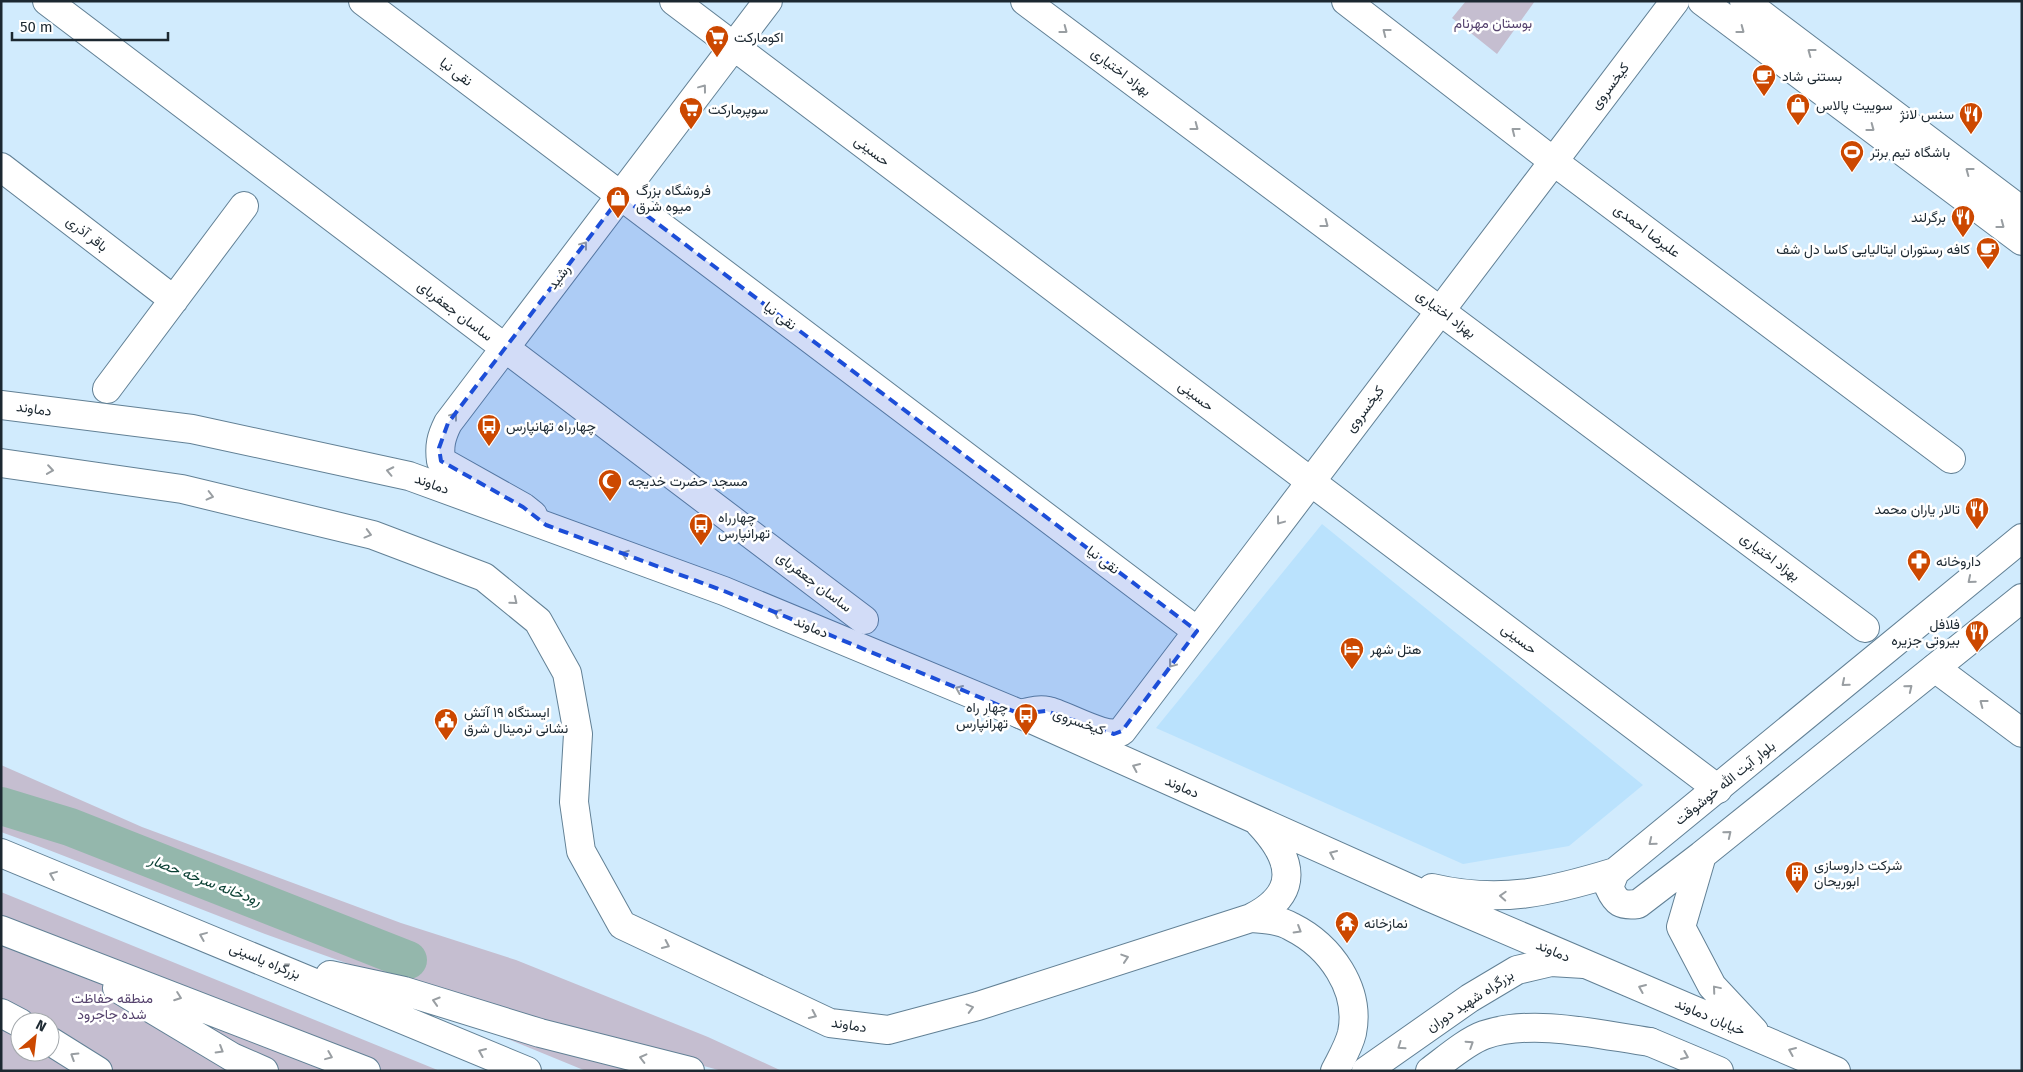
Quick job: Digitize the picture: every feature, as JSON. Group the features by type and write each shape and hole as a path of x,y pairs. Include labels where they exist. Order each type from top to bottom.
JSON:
{"main road":[{"name":"ساسان جعفربای","path":"47,1 864,620"},
{"name":"نقی نیا","path":"363,1 1197,631"},
{"name":"حسینی","path":"674,1 1718,789"},
{"name":"رشید","path":"546,525 523,507 441,461 439,448 448,424 768,1"},
{"name":"بهزاد اختیاری","path":"1025,1 1865,628"},
{"name":"علیرضا احمدی","path":"1346,1 1553,161 1951,459"},
{"name":"کیخسروی","path":"1020,714 1046,710 1100,731 1119,734 1675,1"},
{"path":"1702,1 2022,241"},
{"path":"1744,1 2022,211"},
{"name":"باقر آذری","path":"1,167 174,300"},
{"path":"107,388 244,206"},
{"name":"دماوند","path":"1,404 192,429 409,476 724,591 1020,714 1377,874 1584,964"},
{"name":"دماوند","path":"1,463 182,489 373,535 484,577 538,621 567,673 578,734 574,802 581,851 622,924 830,1023 888,1030 978,1006 1251,918"},
{"name":"بلوار آیت الله خوشوقت","path":"1377,874 1452,892 1511,896 1559,889 1615,872 2022,538"},
{"path":"1615,872 1609,887 1614,899 1626,905 1638,904 1702,855 2022,598"},
{"path":"1935,668 2022,733"},
{"path":"1251,918 1275,904 1282,895 1286,881 1282,852 1273,838 1257,820"},
{"name":"بزرگراه یاسینی","path":"1,854 528,1071"},
{"path":"1702,855 1682,927 1712,986 1761,1038"},
{"path":"1251,918 1273,920 1290,926 1304,934 1331,959 1346,981 1352,1007 1352,1033 1334,1071"},
{"path":"1,930 257,1027 366,1071"},
{"path":"58,953 232,1057 264,1071"},
{"path":"262,960 404,991 540,1033 690,1071"},
{"name":"بزرگراه شهید دوران","path":"1366,1071 1470,998 1517,970 1550,962 1584,964"},
{"name":"خیابان دماوند","path":"1584,964 1836,1071"},
{"path":"1430,1071 1482,1036 1509,1029 1536,1028 1650,1042 1719,1071"},
{"path":"60,1047 98,1071"}],"highlighted area":[{"path":"621,196 1197,631 1122,731 1114,734 1046,711 1020,714 724,591 546,525 523,507 441,461 439,448 448,423"}],"shaded area":[{"path":"1322,524 1643,785 1569,846 1463,864 1156,728"}],"green space":[{"name":"بوستان مهرنام","path":"1466,1 1535,1 1497,54 1452,18"},
{"path":"1,765 142,827 401,923 516,960 708,1037 782,1071 722,1071 399,982 265,934 1,832"},
{"name":"منطقه حفاظت شده جاجرود","path":"1,892 440,1071 1,1071"},
{"path":"484,1029 656,1071 586,1071"}],"waterway":[{"name":"رودخانه سرخه حصار","path":"1,806 70,827 408,960"}],"place":[{"name":"اکومارکت","path":"717,58"},
{"name":"بستنی شاد","path":"1764,97"},
{"name":"سوییت پالاس","path":"1798,126"},
{"name":"سوپرمارکت","path":"691,130"},
{"name":"سنس لانژ","path":"1971,135"},
{"name":"باشگاه تیم برتر","path":"1852,173"},
{"name":"فروشگاه بزرگ میوه شرق","path":"618,219"},
{"name":"برگرلند","path":"1963,238"},
{"name":"کافه رستوران ایتالیایی کاسا دل شف","path":"1988,270"},
{"name":"چهارراه تهانپارس","path":"489,447"},
{"name":"مسجد حضرت خدیجه","path":"610,502"},
{"name":"تالار یاران محمد","path":"1977,530"},
{"name":"چهارراه تهرانپارس","path":"701,546"},
{"name":"داروخانه","path":"1919,582"},
{"name":"فلافل بیروتی جزیره","path":"1977,653"},
{"name":"هتل شهر","path":"1352,670"},
{"name":"چهار راه تهرانپارس","path":"1026,736"},
{"name":"ایستگاه ۱۹ آتش نشانی ترمینال شرق","path":"446,741"},
{"name":"شرکت داروسازی ابوریحان","path":"1797,894"},
{"name":"نمازخانه","path":"1347,944"}]}
